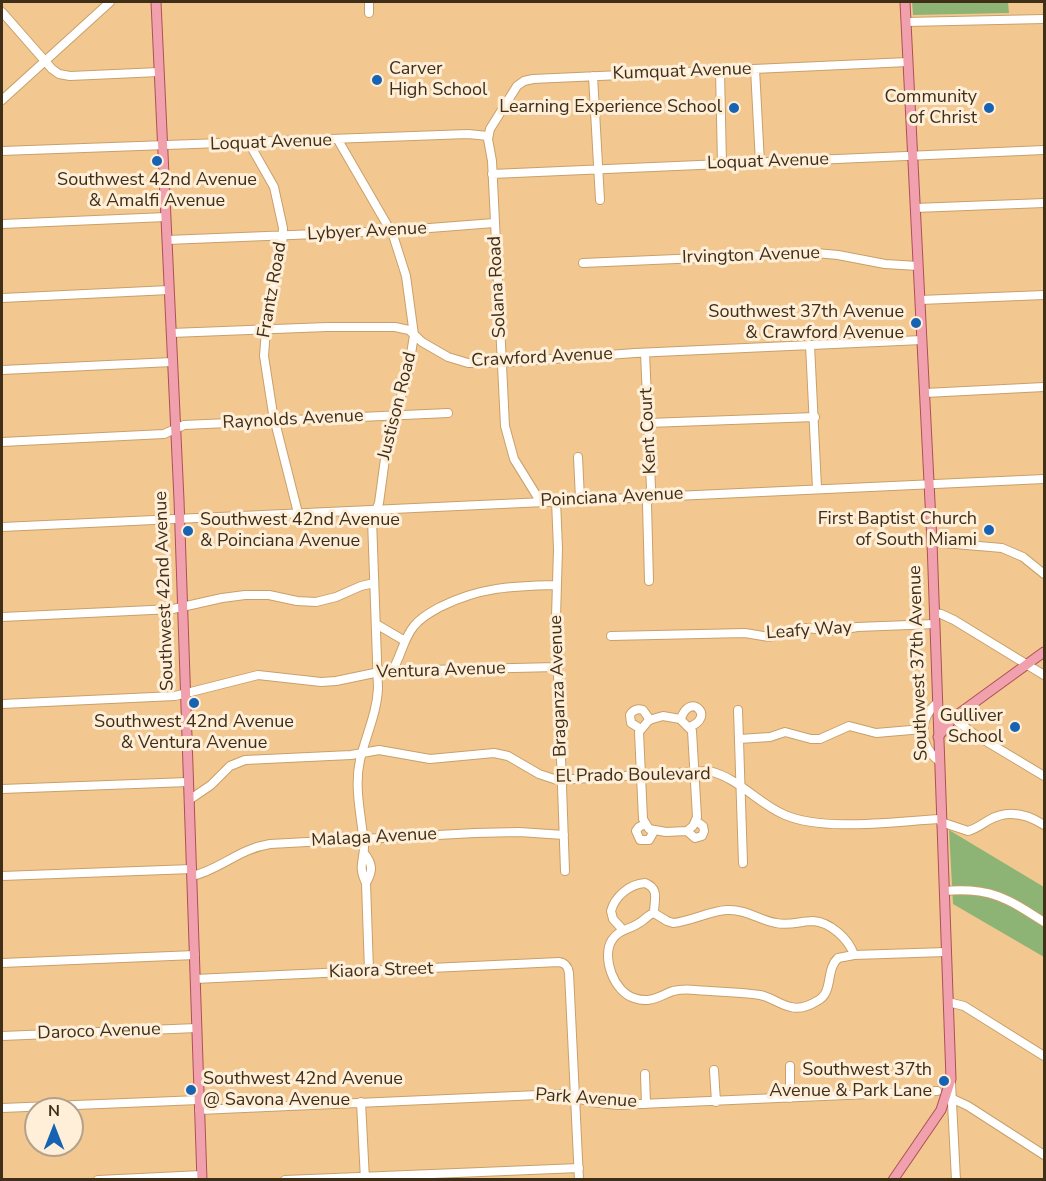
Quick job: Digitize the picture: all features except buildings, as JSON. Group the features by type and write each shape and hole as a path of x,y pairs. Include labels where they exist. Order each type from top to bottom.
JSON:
{"main road":[{"name":"Southwest 42nd Avenue","path":"156,2 186,694 202,1177"},
{"name":"Southwest 37th Avenue","path":"905,2 932,542 951,1083"},
{"path":"938,736 953,719 1044,652"},
{"path":"937,707 945,717 953,719"},
{"path":"893,1179 941,1110 951,1083"}],"street":[{"path":"2,100 110,2"},
{"path":"369,2 369,13"},
{"path":"2,12 45,61 56,72 66,76 159,72"},
{"path":"906,22 1044,19"},
{"name":"Kumquat Avenue","path":"488,136 511,94 521,82 533,78 908,62"},
{"path":"755,69 760,163"},
{"path":"720,70 722,164"},
{"path":"593,76 600,200"},
{"name":"Loquat Avenue","path":"2,151 468,134 488,136"},
{"name":"Solana Road","path":"488,136 504,412 509,444 517,464 540,501"},
{"name":"Justison Road","path":"338,140 391,231 406,276 414,335 410,366 387,444 380,498 372,519 378,672 377,705 362,753 358,791 364,853 360,868 366,883 369,971"},
{"name":"Frantz Road","path":"249,143 274,188 284,236 265,330 265,371 274,422 298,513"},
{"name":"Loquat Avenue","path":"492,174 1044,150"},
{"path":"915,208 1044,203"},
{"path":"2,224 166,217"},
{"name":"Lybyer Avenue","path":"167,240 391,231 494,223"},
{"name":"Irvington Avenue","path":"583,263 822,253 843,255 875,263 918,266"},
{"path":"2,298 169,290"},
{"path":"920,300 1044,295"},
{"name":"Crawford Avenue","path":"171,333 388,326 406,329 432,349 456,361 468,363 922,340"},
{"path":"810,345 818,488"},
{"name":"Kent Court","path":"645,353 651,488 647,504 649,581"},
{"path":"2,370 172,362"},
{"path":"925,393 1044,387"},
{"name":"Raynolds Avenue","path":"2,442 164,434 184,425 448,413"},
{"path":"648,423 815,417"},
{"path":"578,457 580,499"},
{"name":"Poinciana Avenue","path":"2,527 1044,479"},
{"name":"Braganza Avenue","path":"556,500 557,667 565,871"},
{"path":"932,542 1002,548 1023,557 1044,574"},
{"path":"2,617 182,607 245,595 320,602 374,583"},
{"path":"392,671 405,640 414,625 422,618 471,593 501,587 556,585"},
{"path":"934,613 950,617 1044,675"},
{"path":"376,624 405,640"},
{"name":"Leafy Way","path":"611,636 745,633 769,637 806,628 836,631 857,627 935,624"},
{"name":"Ventura Avenue","path":"2,704 186,694 254,675 273,675 321,682 392,671 557,667"},
{"path":"681,719 687,707 694,706 698,709 701,719 697,724 689,727"},
{"path":"937,707 926,714 923,729 928,749 939,761"},
{"path":"641,729 631,723 630,718 633,711 643,710 650,720"},
{"path":"738,710 743,863"},
{"path":"663,716 681,719 693,734 698,815 687,831 654,831 645,824 643,819 639,735 641,729 650,720 663,716"},
{"path":"953,719 974,735 1044,776"},
{"path":"739,739 770,737 786,732 811,739 820,739 849,726 876,733 923,729"},
{"name":"El Prado Boulevard","path":"189,800 211,785 230,766 241,761 379,750 435,759 487,753 512,758 546,777 562,779 694,771 718,774 741,785 772,809 789,817 804,820 836,824 941,821 968,831 995,817 1017,814 1030,817 1044,825"},
{"path":"2,789 188,782"},
{"path":"687,831 693,837 702,836 703,826 696,821"},
{"path":"645,824 636,831 640,840 649,840 654,831"},
{"name":"Malaga Avenue","path":"192,872 206,872 245,850 263,845 513,832 564,835"},
{"path":"2,876 192,872"},
{"path":"623,930 612,919 610,910 618,897 633,886 645,883 654,889 656,896 654,913"},
{"path":"944,891 972,890 997,895 1044,922"},
{"path":"854,955 843,936 816,921 779,924 748,913 729,910 673,923 654,913 649,914 638,924 623,930 609,945 612,972 624,992 634,999 657,999 676,990 695,990 761,995 791,1007 804,1006 825,996 831,968 836,959 854,955 946,952"},
{"path":"2,963 195,955"},
{"name":"Kiaora Street","path":"195,979 557,962 566,965 569,973 575,1097"},
{"path":"948,1002 964,1006 1044,1056"},
{"name":"Daroco Avenue","path":"2,1036 197,1028"},
{"path":"790,1066 790,1098"},
{"path":"714,1071 716,1102"},
{"path":"645,1074 646,1104"},
{"name":"Southwest 37th Avenue","path":"951,1083 956,1179"},
{"name":"Park Avenue","path":"2,1108 361,1102 561,1094 610,1105 937,1091"},
{"path":"575,1097 579,1179"},
{"path":"952,1099 969,1106 1044,1155"},
{"path":"361,1102 364,1178"},
{"path":"285,1179 364,1178 579,1168"},
{"path":"98,1179 202,1177"}],"green space":[{"path":"912,2 1008,2 1009,13 913,15"},
{"path":"949,830 1044,887 1044,957 953,904"}],"place":[{"name":"Carver High School","path":"377,80"},
{"name":"Learning Experience School","path":"734,108"},
{"name":"Community of Christ","path":"989,108"},
{"name":"Southwest 42nd Avenue & Amalfi Avenue","path":"157,161"},
{"name":"Southwest 37th Avenue & Crawford Avenue","path":"916,323"},
{"name":"First Baptist Church of South Miami","path":"989,530"},
{"name":"Southwest 42nd Avenue & Poinciana Avenue","path":"188,531"},
{"name":"Southwest 42nd Avenue & Ventura Avenue","path":"194,703"},
{"name":"Gulliver School","path":"1015,727"},
{"name":"Southwest 37th Avenue & Park Lane","path":"944,1081"},
{"name":"Southwest 42nd Avenue @ Savona Avenue","path":"191,1090"}]}
